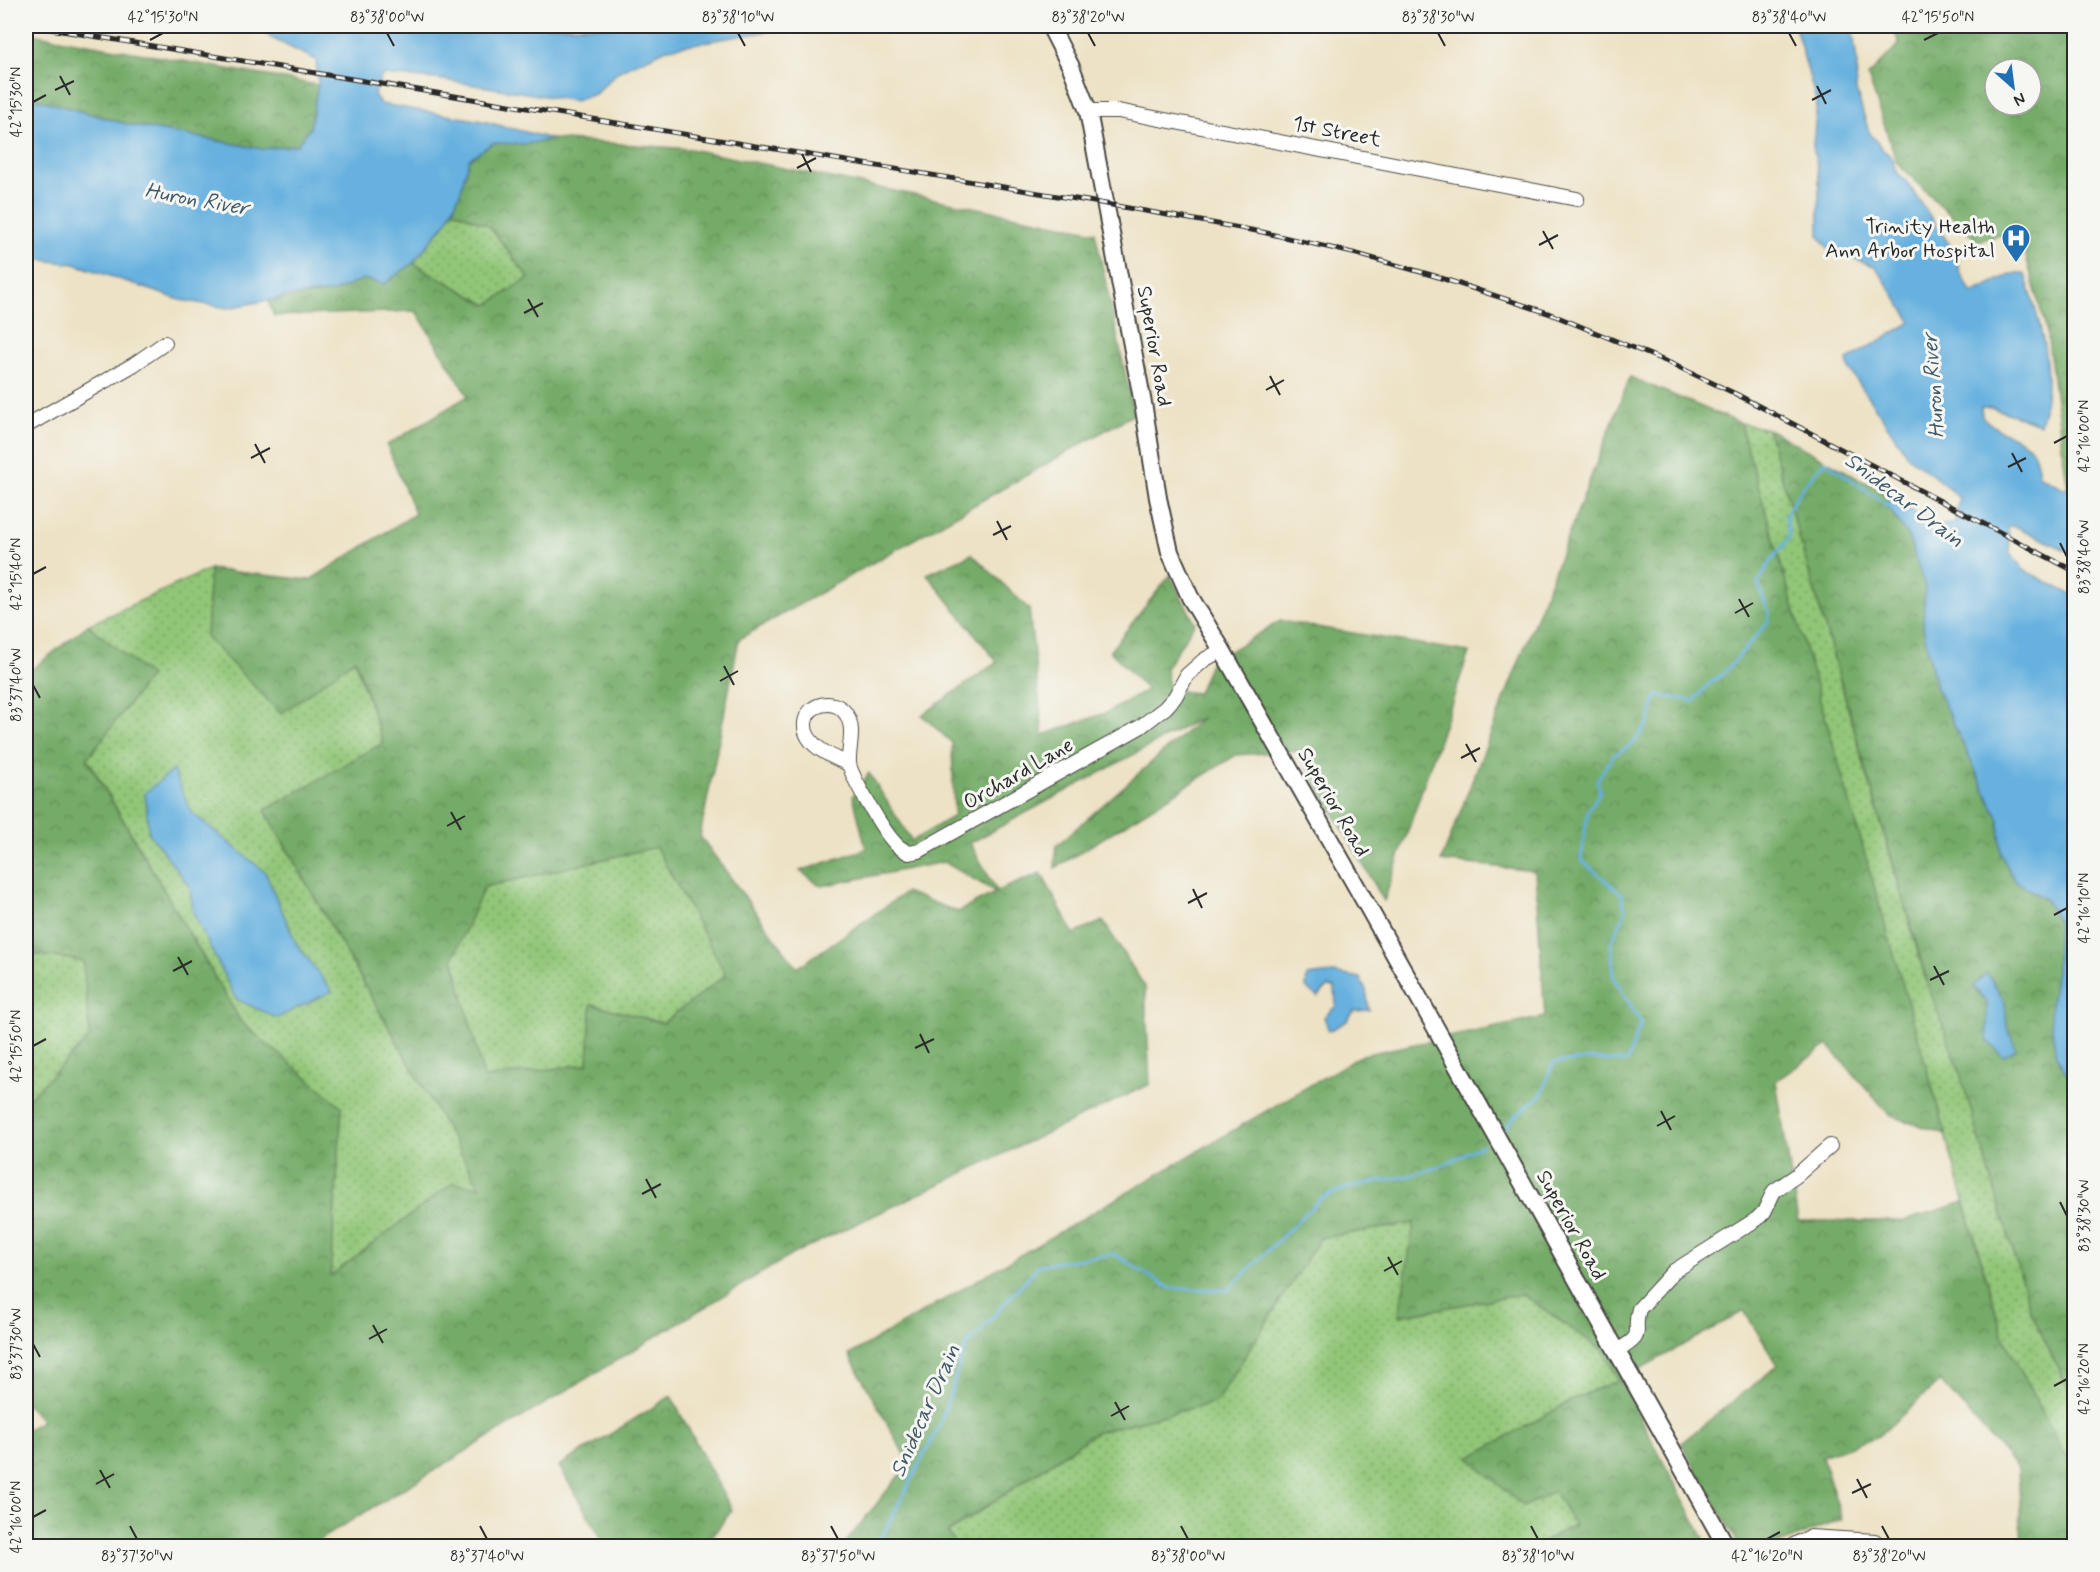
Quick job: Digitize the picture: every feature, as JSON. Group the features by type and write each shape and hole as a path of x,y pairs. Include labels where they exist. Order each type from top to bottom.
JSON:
{"main road":[{"name":"Superior Road","path":"1050,26 1071,67 1088,111 1144,409 1158,498 1170,552 1190,597 1726,1546"}],"street":[{"name":"1st Street","path":"1088,111 1118,111 1577,199"},
{"path":"26,426 165,343"},
{"name":"Orchard Lane","path":"849,764 814,745 806,734 804,727 806,717 816,707 831,704 840,707 846,713 851,733 849,764 858,784 893,841 909,853 919,851 1140,727 1165,708 1175,697 1187,675 1204,660 1222,650"},
{"path":"1617,1351 1632,1342 1638,1332 1639,1309 1674,1271 1757,1219 1764,1212 1774,1191 1796,1176 1830,1146"},
{"path":"1792,1546 1810,1537 1875,1541"}],"green space":[{"name":"Trinity Health Ann Arbor Hospital","path":"1893,26 2074,26 2074,493 2068,491 2047,333 2019,231 1977,241 1897,163 1868,76 1899,44"},
{"path":"26,33 318,85 310,128 297,145 262,149 130,125 26,96"},
{"path":"552,139 690,149 1095,232 1134,414 739,639 700,836 797,968 906,892 958,912 996,892 944,862 821,886 800,871 866,849 853,796 869,773 912,841 954,816 952,743 922,715 997,662 927,574 972,554 1029,609 1043,735 1108,712 1147,690 1110,651 1170,575 1195,623 1166,668 1169,690 1198,693 1210,663 1280,621 1469,652 1384,901 1298,751 1236,755 1055,868 1056,846 1203,717 970,843 997,891 1041,873 1074,934 1103,921 1145,987 1150,1084 793,1254 309,1546 26,1546 26,1430 42,1421 26,1403 26,1101 90,1037 83,961 26,953 26,674 88,625 150,676 87,759 241,1022 342,1107 330,1276 453,1183 480,1187 265,810 383,743 355,659 281,714 206,637 210,569 310,580 415,514 387,445 468,396 416,311 274,316 268,301 334,292 363,279 384,284 413,263 487,305 529,278 489,226 453,210 469,159 493,143","holes":["656,847 726,975 663,1023 591,1004 588,1064 484,1078 453,958 484,887"]},
{"path":"453,210 489,226 529,278 487,305 413,263 447,221"},
{"path":"1630,377 1740,423 1946,1134 1891,1116 1828,1045 1776,1081 1798,1221 1904,1221 1964,1202 2004,1339 2074,1472 2074,1546 2022,1546 2018,1469 1940,1381 1879,1436 1822,1456 1842,1519 1774,1546 1740,1546 1681,1443 1778,1365 1744,1311 1620,1380 1708,1546 1535,1546 1575,1525 1554,1491 1524,1507 1469,1458 1576,1398 1619,1380 1602,1350 1522,1294 1399,1316 1414,1223 1320,1238 1216,1402 1097,1432 948,1532 956,1546 843,1546 909,1463 849,1355 1362,1055 1545,1017 1535,871 1441,861"},
{"path":"1740,423 1768,429 1928,988 1982,945 2031,1312 2074,1401 2074,1472 2004,1339"},
{"path":"1768,429 1893,497 1886,504 1908,536 1925,586 1923,626 1936,687 1999,820 2001,853 2014,880 2045,899 2058,920 2056,970 2050,1012 2056,1056 2074,1084 2074,1401 2031,1312 1958,1067 1929,988"},
{"path":"210,569 206,637 354,659 383,743 265,811 480,1187 453,1183 330,1277 342,1107 241,1022 87,758 150,676 88,625"},
{"path":"656,847 726,975 663,1023 592,1004 588,1064 484,1078 453,958 484,887"},
{"path":"26,953 83,961 90,1037 26,1101"},
{"path":"1415,1223 1399,1316 1522,1294 1602,1350 1619,1380 1576,1398 1554,1490 1575,1525 1535,1546 956,1546 948,1533 1097,1432 1216,1402 1320,1238"},
{"path":"671,1396 732,1510 705,1546 606,1546 559,1466"}],"water":[{"name":"Huron River","path":"261,26 798,26 669,48 619,71 595,94 575,101 437,79 382,75 374,95 381,104 483,121 552,139 526,144 493,143 469,159 460,193 447,221 413,263 384,284 363,279 334,292 290,296 228,308 180,300 75,264 26,258 26,96 130,125 262,149 297,145 310,128 318,85 316,60 269,37"},
{"name":"Huron River","path":"1795,26 1852,26 1857,61 1856,90 1869,132 1883,150 1891,156 1896,171 1906,181 1956,254 1960,272 1972,293 2011,274 2025,274 2036,311 2047,368 2045,405 2040,424 1993,408 1981,407 1982,417 1998,429 2027,444 2035,455 2039,476 2074,493 2074,554 2017,527 2008,526 2010,553 2024,570 2074,596 2074,1084 2056,1056 2050,1012 2056,970 2058,920 2045,899 2014,880 2001,853 1999,820 1936,687 1923,626 1925,586 1908,536 1886,504 1893,497 1937,527 1955,522 1959,498 1908,456 1849,369 1847,360 1911,321 1876,267 1828,248 1819,236 1819,177 1813,145 1817,103"},
{"path":"173,770 191,812 265,872 296,943 332,991 277,1018 236,999 193,912 190,887 149,833 145,793"},
{"path":"1333,973 1360,978 1366,990 1369,1010 1354,1011 1347,1021 1329,1031 1324,1017 1336,1006 1335,987 1327,987 1318,997 1306,988 1307,976"},
{"path":"1987,973 2005,1003 2007,1027 2016,1049 2003,1056 1987,1040 1987,1002 1973,986"}],"waterway":[{"name":"Snidecar Drain","path":"1505,1128 1512,1119 1542,1094 1553,1063 1594,1059 1627,1062 1641,1023 1614,978 1611,943 1625,912 1622,894 1581,860 1588,811 1600,792 1597,780 1614,755 1633,744 1648,724 1657,695 1694,701 1707,686 1724,673 1768,622 1769,612 1758,584 1770,562 1789,538 1786,514 1802,488 1825,461 1888,506"},
{"name":"Snidecar Drain","path":"877,1546 940,1424 965,1348 1039,1265 1114,1254 1169,1288 1228,1290 1321,1198 1350,1187 1408,1176 1439,1167 1482,1145"}],"railway":[{"path":"32,26 1106,204 1262,232 1357,254 1435,276 1548,313 1670,363 1736,394 2074,571"}],"place":[{"name":"Trinity Health Ann Arbor Hospital","path":"2016,264"}]}
